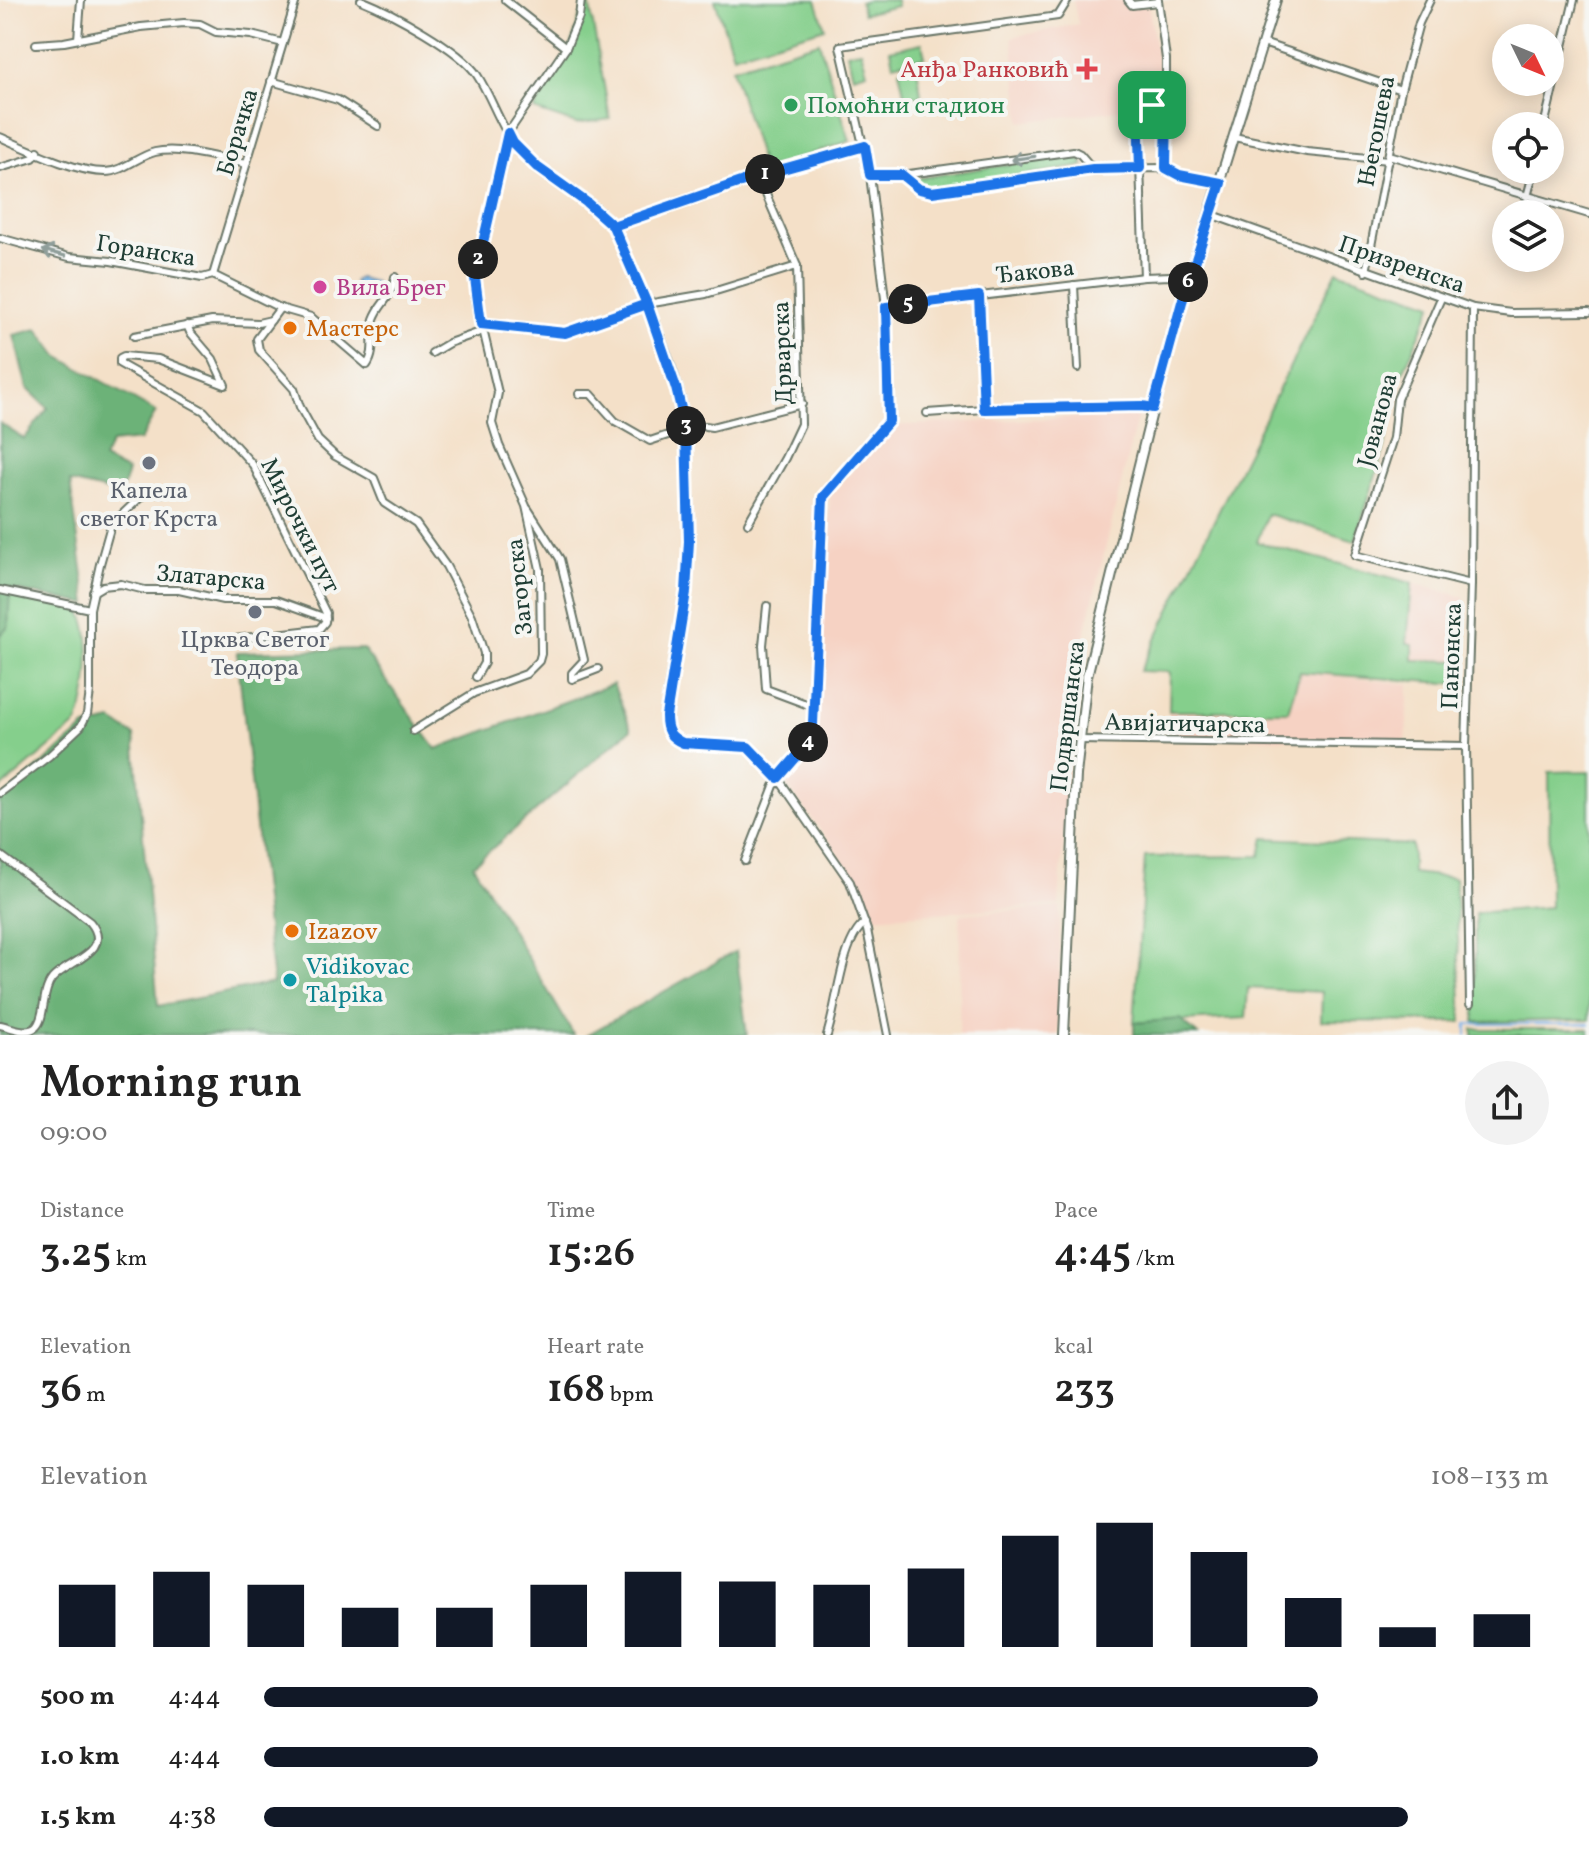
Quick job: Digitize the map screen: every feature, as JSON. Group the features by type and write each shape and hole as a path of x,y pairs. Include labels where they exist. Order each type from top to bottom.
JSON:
{"street":[{"path":"78,39 81,0"},
{"name":"Борачка","path":"213,275 296,0"},
{"path":"361,0 411,26 471,67 513,143 537,167 586,202 613,226 667,358 686,429 690,495 686,592 666,716 668,732 677,740 690,744 748,747 778,778 850,882 865,923 888,1035"},
{"path":"505,0 566,48"},
{"path":"508,133 566,48 579,17 581,0"},
{"path":"745,861 778,778 808,741 813,724 823,497 889,421 886,307 870,175 840,46 1058,16 1068,0"},
{"path":"1128,0 1132,5 1158,1 1166,59 1166,168"},
{"name":"Његошева","path":"1366,272 1401,90 1419,23 1430,0"},
{"path":"1547,112 1574,0"},
{"name":"Подвршанска","path":"1064,1035 1079,740 1087,676 1153,408 1194,263 1263,43 1272,3"},
{"path":"36,44 141,27 194,23 216,32 251,35 283,43"},
{"path":"1263,43 1401,90"},
{"path":"271,81 338,100 378,126"},
{"path":"1144,277 1138,110 1145,105 1167,106"},
{"name":"Загорска","path":"413,731 474,693 526,674 539,661 543,647 542,584 526,506 492,423 498,393 482,327 475,278 508,133"},
{"path":"0,137 99,172 113,171 146,154 162,150 246,164"},
{"path":"1234,137 1307,152 1389,158 1589,214"},
{"path":"613,226 758,176 865,146"},
{"path":"0,168 33,158 38,151"},
{"path":"870,175 902,175 1074,151 1093,169"},
{"path":"902,175 919,189 932,192 1093,169 1166,168 1179,175 1221,183"},
{"name":"Дрварска","path":"748,523 800,429 802,404 797,266 758,176"},
{"path":"1527,197 1530,184"},
{"name":"Призренска","path":"1210,214 1473,308 1511,313 1589,312"},
{"name":"Горанска","path":"0,238 69,257 111,261 202,278 213,275 280,308 319,323 369,364 373,352 374,320 392,292 395,277"},
{"path":"1171,276 1187,271 1194,263"},
{"path":"432,353 482,327 565,333 647,304 706,294 797,266"},
{"name":"Ђакова","path":"886,307 1144,277 1171,276 1189,281"},
{"path":"1074,285 1078,368"},
{"path":"979,296 984,409"},
{"name":"Јованова","path":"1441,298 1397,399 1393,438 1355,555 1471,584"},
{"path":"280,308 257,339 257,347 294,389 318,440 335,456 374,478 384,503 416,524 460,589 484,653 484,663 476,677"},
{"name":"Панонска","path":"1470,1004 1466,746 1471,584 1473,308"},
{"path":"134,336 212,321 258,323 271,320"},
{"name":"Мирочки пут","path":"187,325 206,348 226,384 223,386 158,359 130,356 119,361 126,369 210,417 253,465 318,595 326,618 319,629 218,641"},
{"path":"579,394 591,394 615,421 650,441 686,429"},
{"path":"705,426 712,427 802,404"},
{"path":"927,413 984,409 1153,408"},
{"path":"0,793 68,740 81,726 87,714 90,691 90,609 111,525 147,491 162,493"},
{"path":"526,506 560,559 568,586 584,660 572,673 572,679 598,669"},
{"name":"Златарска","path":"93,593 103,586 121,584 145,590 179,590 223,600 276,600 326,618"},
{"path":"0,590 90,609"},
{"path":"767,606 763,645 766,689 814,707"},
{"name":"Авијатичарска","path":"1079,740 1466,746"},
{"path":"0,855 90,922 97,930 98,939 86,955 53,977 43,1000 41,1020 35,1028 19,1030 0,1025"},
{"path":"827,1035 842,970 857,931 865,923"}],"shaded area":[{"name":"Анђа Ранковић","path":"1073,0 1148,0 1163,97 1136,101 1137,108 1021,122 1012,37 1078,24"},
{"path":"1138,414 1074,678 1059,905 871,917 841,857 785,783 787,775 810,749 815,726 830,497 890,426"},
{"path":"1412,583 1464,597 1459,661 1413,660 1406,643"},
{"path":"1300,672 1409,684 1406,741 1169,737 1169,711 1288,711"},
{"path":"1060,907 1058,1035 959,1035 960,914"}],"green space":[{"path":"715,0 816,0 825,28 733,55"},
{"path":"896,0 897,6 863,14 860,2"},
{"path":"585,1 589,2 610,119 576,124 534,110 569,52"},
{"name":"Помоћни стадион","path":"819,42 850,141 763,170 732,68"},
{"path":"922,43 925,57 893,64 890,50"},
{"path":"861,50 867,72 853,76 847,53"},
{"path":"917,66 921,95 905,98 899,70"},
{"path":"1071,155 1080,158 1084,166 930,189 923,188 913,179"},
{"path":"1337,271 1433,304 1392,397 1385,447 1355,541 1267,514 1257,542 1412,583 1407,643 1413,644 1413,660 1459,661 1459,684 1300,672 1288,711 1169,711 1170,672 1140,671"},
{"path":"38,329 58,356 156,412 140,440 111,443 103,459 128,472 120,494 70,482 87,604 10,589 8,627 0,635 0,423 24,439 48,408 27,388 14,335"},
{"path":"9,594 79,608 89,649 85,698 77,724 0,789 0,635 8,627"},
{"path":"363,649 436,749 613,684 631,729 473,865 574,1035 0,1035 0,800 86,727 112,721 134,735 158,1006 273,983 237,652"},
{"path":"1589,771 1589,1020 1475,1022 1475,913 1550,907 1549,772"},
{"path":"1264,838 1412,845 1412,873 1455,878 1462,1022 1321,1021 1322,992 1248,988 1246,1018 1134,1023 1145,857 1260,856"},
{"path":"736,951 747,1035 587,1035"},
{"path":"1180,1019 1198,1035 1134,1035 1134,1023"},
{"path":"1473,1029 1589,1029 1589,1035 1473,1035"}],"water":[{"path":"359,278 375,282 376,293 370,295 356,286 354,281"}],"waterway":[{"path":"1467,1035 1467,1024 1589,1024"}],"place":[{"name":"Анђа Ранковић","path":"1087,69"},
{"name":"Помоћни стадион","path":"791,105"},
{"name":"Вила Брег","path":"320,287"},
{"name":"Мастерс","path":"290,328"},
{"name":"Капела светог Крста","path":"149,463"},
{"name":"Црква Светог Теодора","path":"255,612"},
{"name":"Izazov","path":"292,931"},
{"name":"Vidikovac Talpika","path":"290,980"}],"route":[{"path":"1152,105 1138,110 1140,168 1093,169 932,192 919,189 902,175 870,175 865,146 758,176 613,226 647,304 565,333 481,324 475,278 508,133 513,143 537,167 586,202 613,226 647,304 660,337 676,388 686,429 690,495 686,592 666,716 668,732 673,738 683,743 748,747 778,778 808,741 813,724 823,497 889,421 886,307 979,296 984,409 1153,408 1182,302 1221,183 1179,175 1166,168 1167,106 1152,105"}]}
